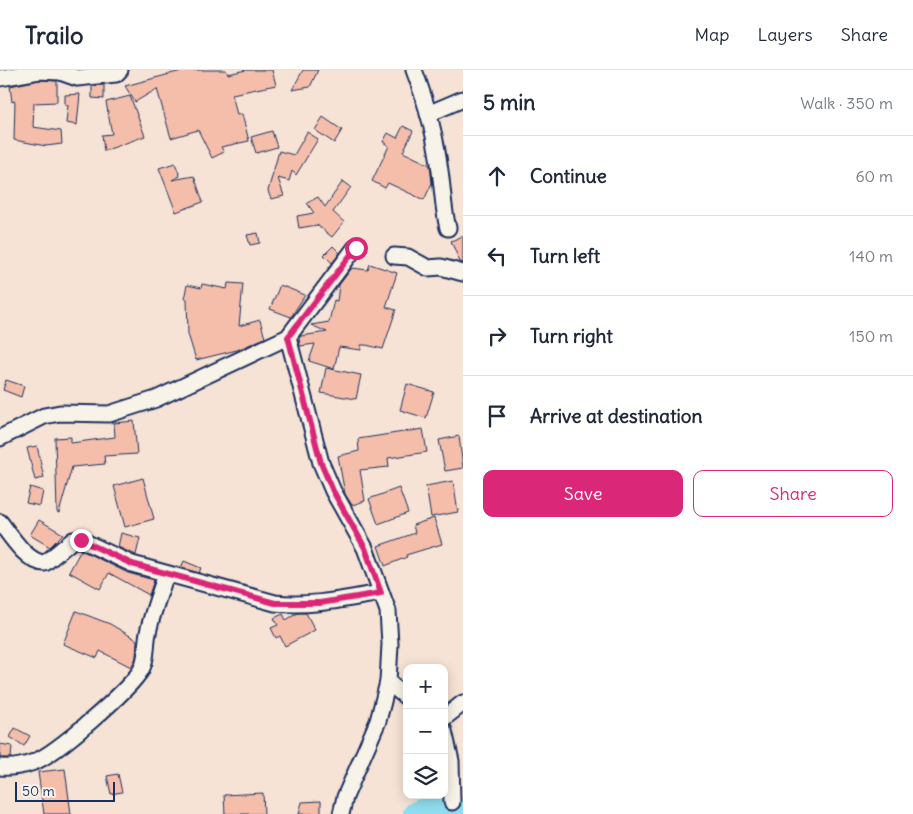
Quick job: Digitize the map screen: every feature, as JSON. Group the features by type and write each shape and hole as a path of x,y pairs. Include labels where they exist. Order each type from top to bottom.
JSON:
{"street":[{"path":"0,78 39,70 60,72 77,78 116,74 120,70"},
{"path":"414,70 436,147 443,209 448,228"},
{"path":"428,114 463,100"},
{"path":"0,438 44,416 60,413 109,414 156,399 288,337 356,248"},
{"path":"394,256 408,257 428,268 441,267 463,272"},
{"path":"288,337 321,463 333,491 365,548 388,611 388,682 378,721 345,797 341,814"},
{"path":"0,522 32,559 40,563 45,563 73,540 81,540 132,564 275,603 290,605 320,603 381,593"},
{"path":"0,767 7,768 35,762 65,742 95,718 140,671 147,656 147,635 166,574"},
{"path":"388,682 403,695"},
{"path":"448,715 463,703"},
{"path":"448,748 451,761 452,802"}],"building":[{"path":"185,70 226,70 228,74 246,70 272,70 276,85 232,94 237,115 242,114 249,141 221,147 224,152 212,158 198,130 171,138 157,89 135,102 125,86"},
{"path":"303,70 318,70 310,87 292,90"},
{"path":"40,80 57,81 57,102 34,103 33,127 61,131 62,144 46,146 14,140 15,101 12,102 10,86"},
{"path":"104,85 104,99 92,98 92,86"},
{"path":"80,94 77,125 66,123 68,105 65,105 65,95"},
{"path":"130,96 145,136 104,151 102,135 112,134 106,102"},
{"path":"323,117 342,130 334,143 315,130"},
{"path":"403,126 413,131 403,152 430,165 432,183 424,200 388,183 385,188 372,181 389,146 383,142 388,133 397,138"},
{"path":"272,131 277,147 256,153 251,137"},
{"path":"307,132 318,139 296,175 292,171 289,181 278,178 284,196 271,199 268,191 279,151 294,155"},
{"path":"175,163 180,176 172,180 194,176 203,202 176,212 159,168"},
{"path":"343,181 351,187 333,212 344,222 332,237 317,225 299,228 297,216 314,213 307,203 318,197 325,207"},
{"path":"258,233 260,243 250,245 247,235"},
{"path":"463,236 463,263 460,262 451,241"},
{"path":"333,246 340,253 332,263 324,255"},
{"path":"370,264 397,273 386,307 396,310 383,349 366,345 361,345 361,350 339,347 334,369 309,361 315,344 300,346 299,338 301,336 327,332 311,325 329,322 334,300 337,301 339,285 352,268 368,270"},
{"path":"228,283 243,284 239,326 260,320 265,338 237,350 196,360 188,334 187,299 184,299 187,285 201,288 202,284 227,289"},
{"path":"280,285 305,295 291,317 270,309"},
{"path":"326,368 361,375 356,399 321,393"},
{"path":"6,380 24,386 21,397 3,390"},
{"path":"407,384 434,392 426,418 400,410"},
{"path":"134,421 137,454 104,456 105,464 72,467 59,513 57,512 55,438 71,437 71,443 115,437 114,423"},
{"path":"423,429 427,452 388,458 389,467 360,470 365,501 352,505 345,494 338,456 359,451 358,439"},
{"path":"459,436 463,468 445,471 439,440"},
{"path":"37,446 44,478 35,480 27,448"},
{"path":"143,478 154,519 125,527 114,486"},
{"path":"453,481 458,512 431,517 426,486"},
{"path":"30,487 43,491 40,506 26,503"},
{"path":"399,488 408,513 378,524 369,499"},
{"path":"434,518 442,544 406,555 407,557 385,566 378,546 415,533 413,525"},
{"path":"39,520 63,534 50,547 30,535"},
{"path":"121,533 140,538 136,555 118,547"},
{"path":"81,550 128,573 154,580 149,595 109,573 100,589 69,572"},
{"path":"184,561 201,568 199,573 181,568"},
{"path":"76,611 110,624 137,640 136,658 131,667 100,651 97,658 63,644"},
{"path":"298,613 306,613 315,630 285,646 280,636 276,638 271,628 278,625 274,618 283,614 286,620"},
{"path":"15,728 30,736 24,746 10,737"},
{"path":"0,744 12,746 11,758 0,758"},
{"path":"65,769 71,814 44,814 38,772"},
{"path":"118,774 122,792 111,794 107,776"},
{"path":"263,793 264,814 225,814 224,795"},
{"path":"321,801 321,814 299,814 302,802"}],"waterway":[{"path":"415,814 428,808 463,812"}],"route":[{"path":"81,540 132,564 275,603 290,605 320,603 381,593 365,548 333,491 321,463 294,368 288,337 356,248"}]}
